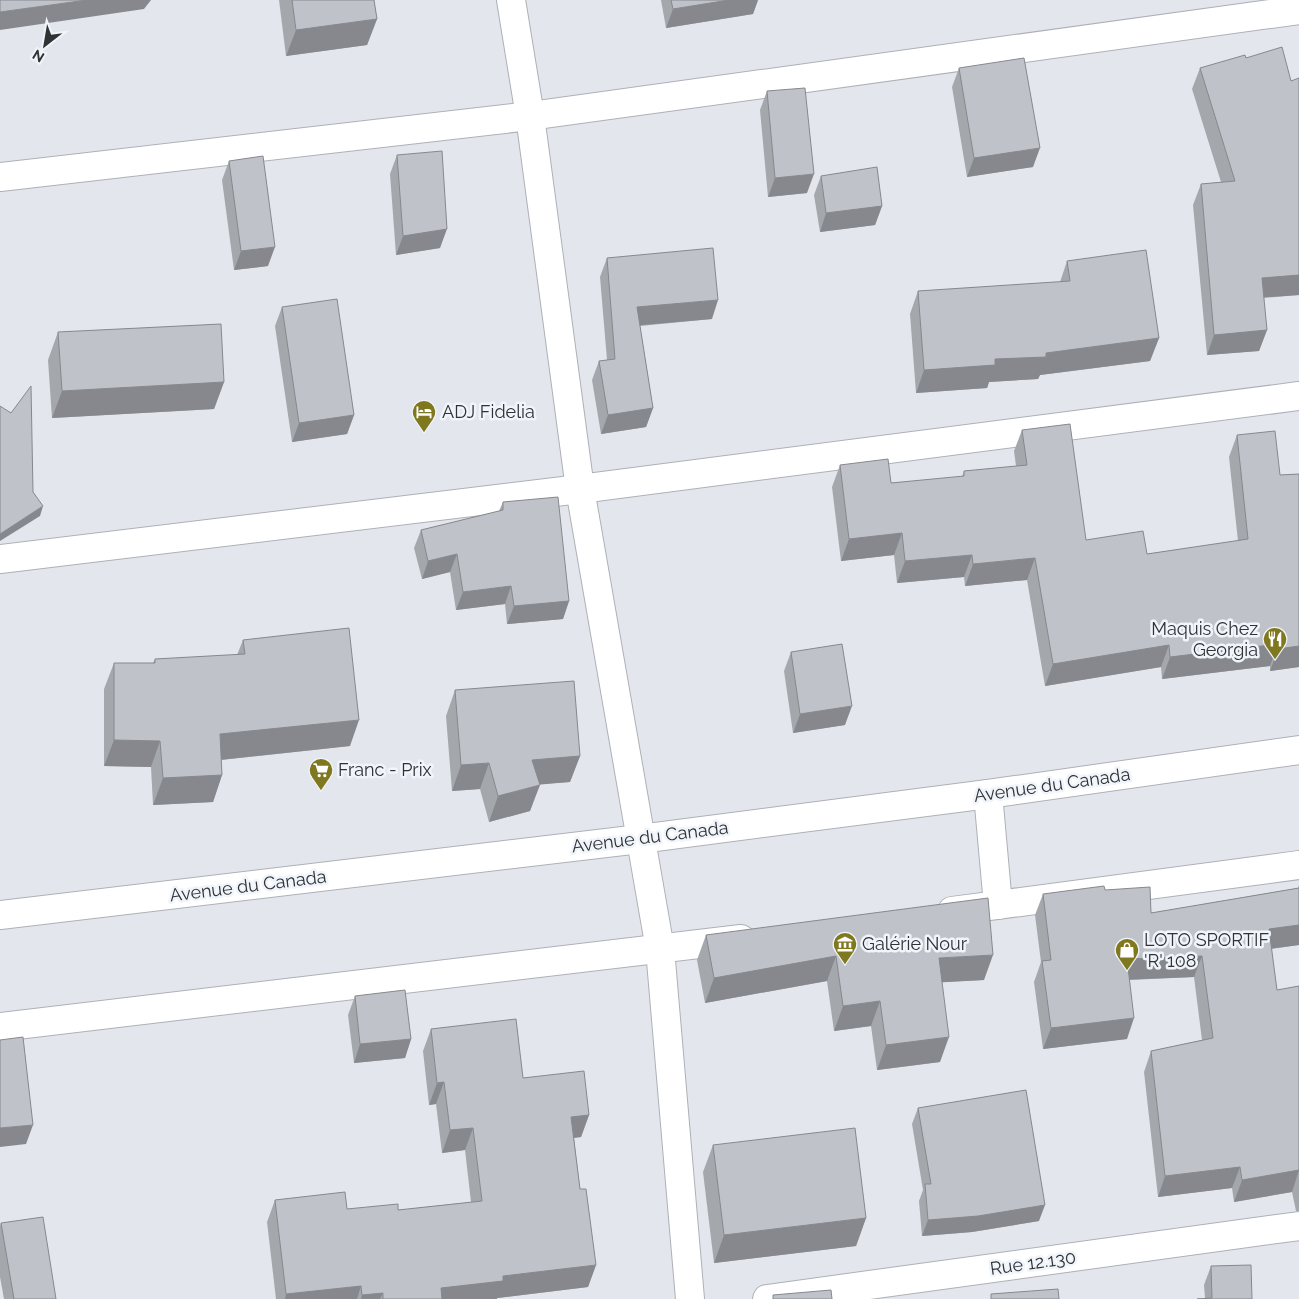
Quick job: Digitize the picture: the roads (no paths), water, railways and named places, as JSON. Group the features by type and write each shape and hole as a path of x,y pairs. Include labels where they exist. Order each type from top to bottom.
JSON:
{"street":[{"path":"511,0 530,116 580,489 660,950 690,1299"},
{"path":"0,177 530,116 1299,10"},
{"path":"0,558 580,489 1299,396"},
{"name":"Avenue du Canada","path":"0,915 640,839 988,794 1299,750"},
{"path":"988,794 998,905"},
{"path":"930,914 1299,865"},
{"path":"0,1027 766,936"},
{"name":"Rue 12.130","path":"767,1299 1299,1226"}],"place":[{"name":"ADJ Fidelia","path":"424,433"},
{"name":"Maquis Chez Georgia","path":"1275,660"},
{"name":"Franc - Prix","path":"321,791"},
{"name":"Galérie Nour","path":"845,965"},
{"name":"LOTO SPORTIF 'R' 108","path":"1127,971"}]}
